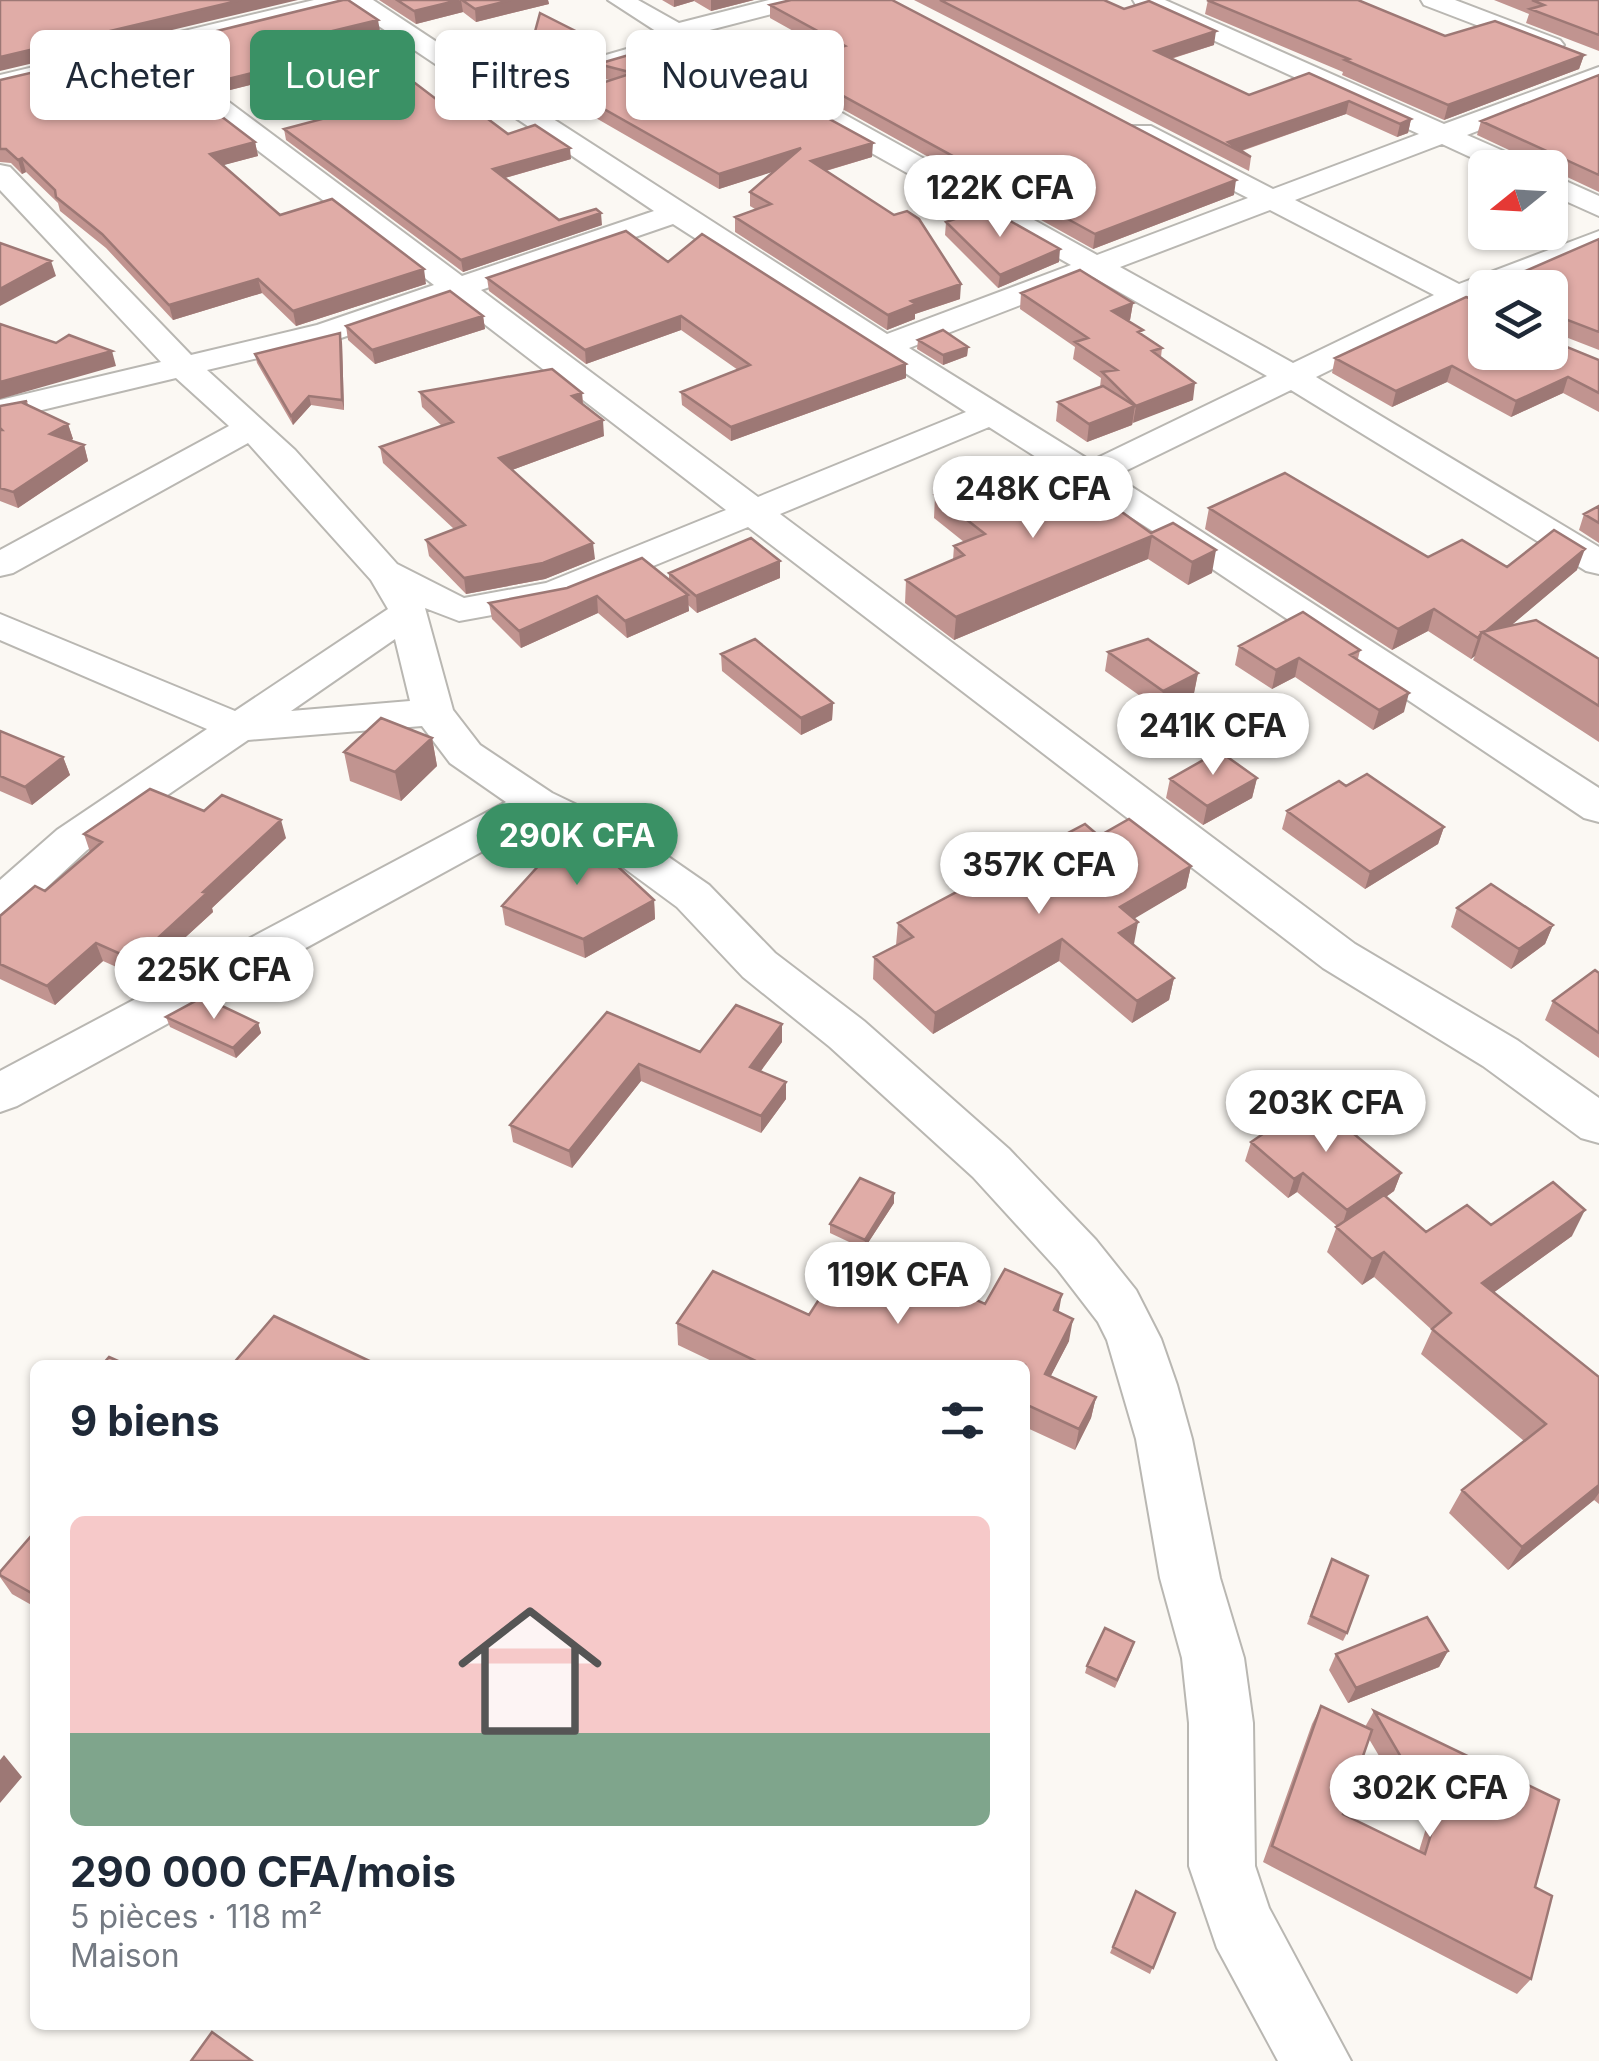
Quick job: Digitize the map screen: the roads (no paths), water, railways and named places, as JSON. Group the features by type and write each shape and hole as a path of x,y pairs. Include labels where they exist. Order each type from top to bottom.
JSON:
{"street":[{"path":"218,30 345,0"},
{"path":"356,0 435,52"},
{"path":"620,0 672,30"},
{"path":"702,30 798,0"},
{"path":"1145,0 1481,150"},
{"path":"1433,0 1599,64"},
{"path":"0,83 30,76"},
{"path":"886,345 1599,76"},
{"path":"230,117 1339,956 1512,1061 1599,1124"},
{"path":"538,120 676,213 994,413 1599,808"},
{"path":"832,120 1294,377 1599,562"},
{"path":"1117,120 1468,300"},
{"path":"2,179 185,368 284,456 384,572 402,596 408,613 433,712 450,737 480,768 537,803 616,842 693,896 734,943 847,1034 991,1163 1096,1277 1117,1306 1134,1339 1154,1403 1190,1578 1214,1658 1221,1722 1222,1866 1242,1924 1316,2061"},
{"path":"1568,192 1599,207"},
{"path":"0,410 327,332 676,213"},
{"path":"1538,270 1599,240"},
{"path":"1090,475 1294,377 1468,304"},
{"path":"384,572 460,610 556,593 994,413"},
{"path":"0,565 252,428"},
{"path":"0,905 72,840 408,613"},
{"path":"0,626 240,728 433,712"},
{"path":"0,1094 537,803"}]}
